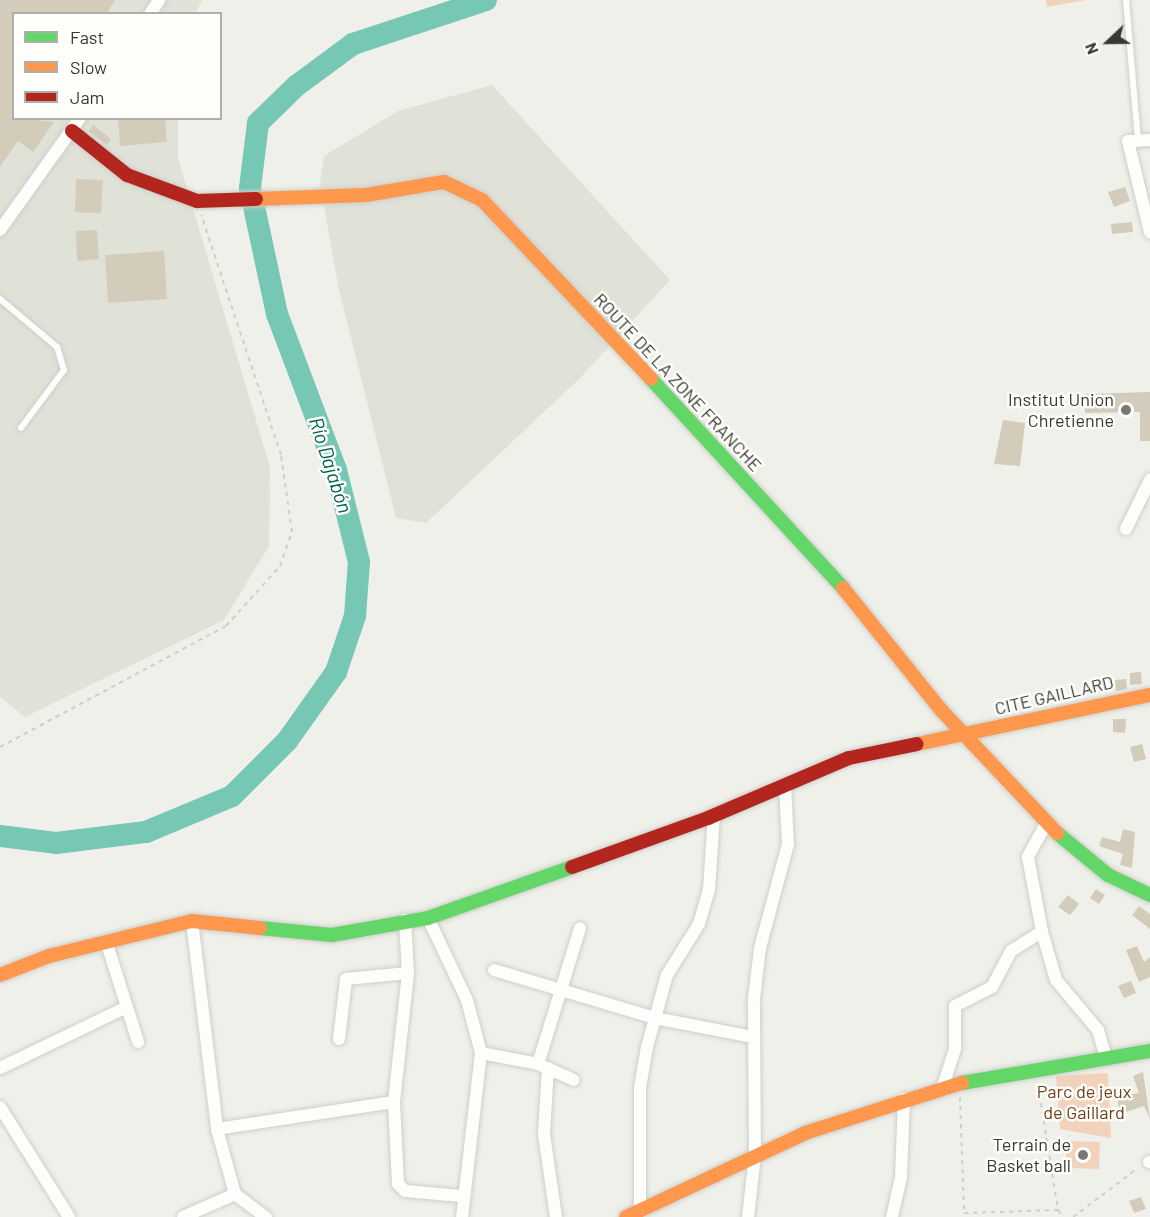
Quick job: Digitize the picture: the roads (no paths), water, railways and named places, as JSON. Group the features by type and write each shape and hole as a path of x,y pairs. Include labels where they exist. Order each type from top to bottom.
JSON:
{"street":[{"path":"0,230 79,120"},
{"name":"ROUTE DE LA ZONE FRANCHE","path":"72,131 127,175 202,201 330,198 444,182 482,200 823,561 967,735 1046,824 1108,875 1150,895"},
{"path":"1144,140 1128,141 1150,232"},
{"path":"1126,529 1150,480"},
{"name":"CITE GAILLARD","path":"0,975 106,941 192,921 332,935 405,920 428,918 714,815 849,758 967,735 1028,717 1150,695"},
{"path":"748,1217 755,1156 753,1037 760,948 788,844 785,784"},
{"path":"640,1211 640,1088 667,975 699,924 709,890 714,815"},
{"path":"1046,824 1028,857 1042,932 1056,980 1098,1030 1106,1058"},
{"path":"428,918 467,1000 481,1053 461,1196 462,1217"},
{"path":"405,920 408,973 394,1102 398,1184 405,1191 461,1196"},
{"path":"192,921 217,1129 235,1194 266,1217"},
{"path":"556,1217 544,1134 543,1066 580,928"},
{"path":"944,1086 955,1048 955,1006 992,987 1011,951 1042,932"},
{"path":"106,941 138,1042"},
{"path":"494,970 655,1018 753,1037"},
{"path":"339,1040 345,979 408,973"},
{"path":"0,1068 127,1007"},
{"path":"626,1217 755,1156 944,1086 960,1086 1150,1051"},
{"path":"481,1053 543,1066 574,1080"},
{"path":"892,1217 901,1177 904,1099"},
{"path":"217,1129 394,1102"},
{"path":"0,1107 69,1217"},
{"path":"183,1217 235,1194"}],"lane":[{"path":"1126,0 1144,140"},
{"path":"0,299 57,347 64,369 21,428"}],"waterway":[{"name":"Río Dajabón","path":"0,836 56,843 146,832 232,796 287,741 336,672 355,616 359,562 336,470 277,314 250,188 258,123 296,86 353,44 486,0"}],"place":[{"name":"Institut Union Chretienne","path":"1126,410"},
{"name":"Terrain de Basket ball","path":"1083,1155"}],"park label":[{"name":"Parc de jeux de Gaillard","path":"1084,1102"}]}
